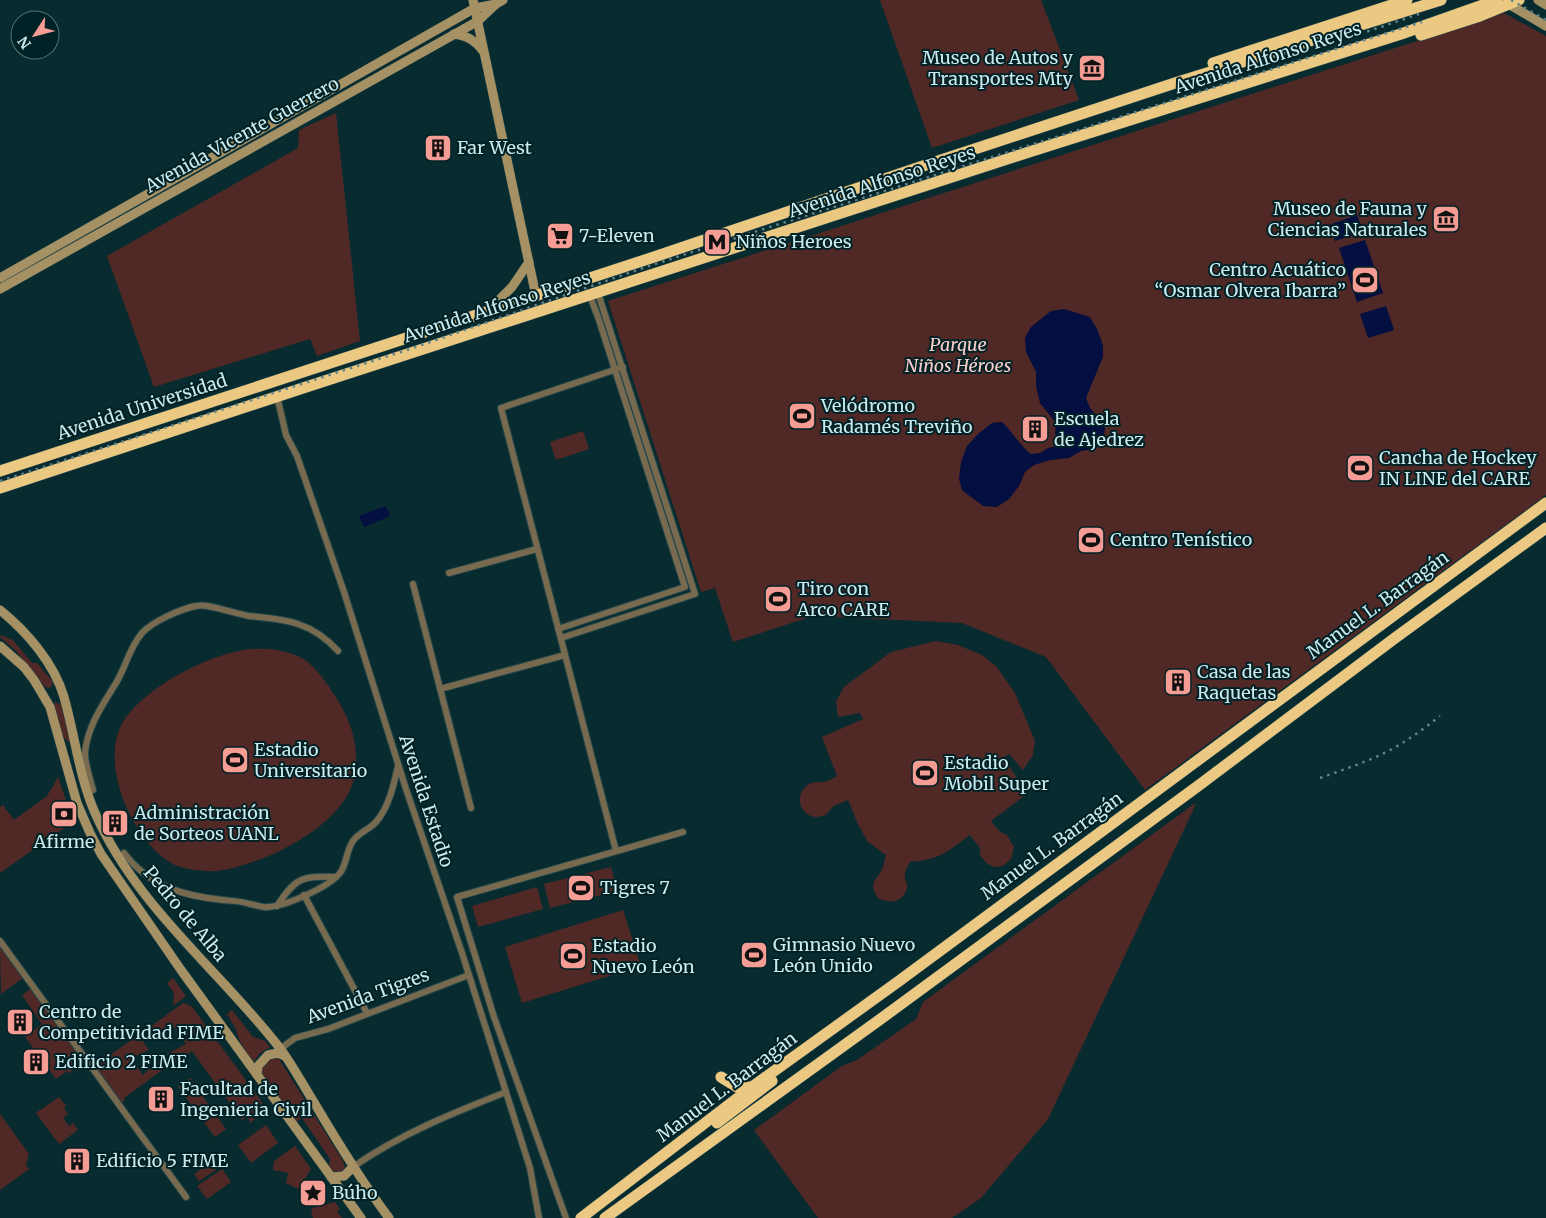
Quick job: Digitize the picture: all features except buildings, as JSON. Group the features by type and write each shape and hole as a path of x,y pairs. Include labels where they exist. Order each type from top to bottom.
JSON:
{"highway":[{"path":"1175,83 1180,77 1202,67 1407,0"},
{"name":"Avenida Alfonso Reyes","path":"294,375 1175,83 1441,0"},
{"path":"1145,115 1164,117 1457,24 1507,1"},
{"name":"Avenida Alfonso Reyes","path":"277,396 1145,115 1507,1"},
{"path":"816,203 851,210"},
{"path":"519,301 568,302"},
{"name":"Avenida Universidad","path":"0,472 294,375"},
{"name":"Avenida Universidad","path":"0,488 277,396"},
{"path":"164,433 215,401"},
{"name":"Manuel L. Barragán","path":"581,1218 752,1087 1546,503"},
{"name":"Manuel L. Barragán","path":"605,1218 882,1018 1546,528"},
{"path":"673,1148 689,1143 767,1086 780,1074 789,1061"},
{"path":"721,1077 737,1086 752,1087"}],"street":[{"path":"1538,0 1546,5"},
{"path":"1507,1 1546,26"},
{"name":"Avenida Vicente Guerrero","path":"0,278 474,4 500,2"},
{"name":"Avenida Vicente Guerrero","path":"0,289 478,21 500,2"},
{"path":"474,4 536,296"},
{"path":"454,34 468,37 476,42 485,54"},
{"path":"488,311 512,287 529,262"},
{"path":"561,638 695,594 623,367 594,294"},
{"path":"558,629 684,587 594,294"},
{"path":"616,851 501,408 623,367"},
{"name":"Avenida Estadio","path":"277,396 286,435 297,456 344,592 398,765 469,975 530,1168 538,1218"},
{"path":"633,424 640,421"},
{"path":"449,573 538,549"},
{"path":"413,584 472,808"},
{"path":"93,790 85,755 91,728 111,688 116,682 130,650 142,633 156,623 186,609 204,606 231,613 285,619 300,624 324,637 338,651"},
{"name":"Pedro de Alba","path":"0,610 28,636 52,670 62,692 86,790 99,823 113,847 169,925 283,1053 353,1167 388,1218"},
{"name":"Pedro de Alba","path":"0,646 24,667 46,699 53,715 77,803 95,844 257,1076 361,1218"},
{"path":"440,689 565,655"},
{"path":"46,699 62,692"},
{"path":"124,853 134,866 146,876 186,894 200,898 243,902 265,907 277,906 304,895 336,877 344,866 352,842 376,823 380,816 391,792 398,765"},
{"path":"566,1218 494,1018 457,897 683,832"},
{"path":"277,906 286,891 300,880 314,877 336,877"},
{"path":"304,895 367,1013"},
{"path":"0,941 186,1197"},
{"name":"Avenida Tigres","path":"283,1053 295,1038 328,1029 469,975"},
{"path":"257,1076 258,1066 268,1055 283,1053"},
{"path":"331,1178 344,1176 365,1158 425,1126 506,1092"}],"green space":[{"path":"880,0 1041,0 1079,100 932,148"},
{"name":"Parque Niños Héroes","path":"1504,13 1546,36 1546,495 1145,790 1046,657 962,623 813,616 733,642 715,588 701,592 608,301"},
{"path":"336,113 360,341 317,356 310,339 154,387 107,256 298,148 299,130"},
{"path":"583,431 589,449 556,460 550,442"},
{"path":"1,635 13,640 32,663 37,663 53,682 51,687 44,686 17,652 0,637"},
{"name":"Estadio Mobil Super","path":"936,641 958,645 982,655 996,666 1015,693 1035,741 1033,755 1023,770 1009,754 1003,758 1028,793 991,821 1000,832 1007,835 1014,847 1011,859 1003,866 994,867 986,863 980,855 980,848 970,835 936,857 910,862 905,873 907,887 905,893 895,901 887,901 878,898 873,888 874,881 881,872 886,855 868,842 848,800 834,806 824,815 815,817 809,815 801,807 800,796 803,790 810,784 826,781 837,776 822,737 863,719 860,713 838,717 836,701 844,687 891,652"},
{"name":"Estadio Universitario","path":"251,649 279,650 292,654 305,660 318,672 343,709 352,732 356,748 354,781 345,799 328,819 306,836 283,850 230,869 206,871 181,867 173,864 158,853 133,820 117,780 116,739 123,722 133,709 162,685 180,674 217,657"},
{"path":"55,702 61,704 70,743 64,738 54,706"},
{"path":"58,777 67,803 55,808 59,821 64,828 0,873 0,807 3,805 14,820 47,796"},
{"path":"1196,804 1048,1119 981,1198 952,1218 818,1218 754,1130 842,1066 857,1060 916,1019 923,1002"},
{"name":"Tigres 7","path":"611,867 617,891 550,908 544,884"},
{"path":"537,887 543,909 478,927 472,906"},
{"name":"Estadio Nuevo León","path":"623,910 641,966 522,1003 505,947"},
{"path":"0,948 23,978 1,994"},
{"path":"173,978 186,996 173,1006 174,993 167,983"},
{"path":"32,988 85,1061 69,1073 67,1071 56,1079 25,1037 42,1024 22,995"},
{"path":"183,1003 192,1007 262,1102 258,1115 251,1123 247,1117 242,1120 192,1051 175,1064 167,1054 186,1044 173,1026 161,1041 150,1027"},
{"path":"232,1010 253,1037 265,1041 270,1047 260,1053 253,1063 239,1040 236,1029 227,1014"},
{"path":"138,1035 149,1050 131,1058 143,1075 158,1060 165,1068 124,1098 125,1100 121,1104 94,1067"},
{"path":"268,1059 279,1059 343,1161 345,1167 341,1172 333,1171 329,1166 330,1159 302,1118 296,1122 262,1074 261,1069"},
{"path":"190,1078 226,1129 215,1137 178,1087"},
{"path":"59,1097 66,1106 64,1108 68,1114 63,1118 69,1126 73,1123 78,1130 59,1144 36,1113"},
{"path":"0,1114 29,1154 26,1165 29,1169 0,1190"},
{"path":"266,1125 278,1143 251,1163 238,1145"},
{"path":"295,1146 311,1169 298,1189 286,1183 288,1173 273,1170 274,1161"},
{"path":"210,1162 216,1170 199,1181 194,1174"},
{"path":"222,1169 231,1182 207,1199 197,1186"},
{"path":"335,1202 340,1209 337,1211 342,1218 313,1218 311,1210 313,1208"}],"shaded area":[{"path":"1357,215 1363,232 1335,241 1329,225"},
{"path":"1365,240 1383,293 1357,302 1339,248"},
{"path":"1386,306 1394,330 1368,338 1360,314"},
{"path":"1064,309 1090,317 1103,345 1103,357 1086,398 1090,408 1105,428 1103,444 1093,449 1081,451 1069,458 1050,460 1034,465 1025,472 1019,486 1009,499 997,507 983,506 962,490 959,479 961,462 967,446 992,423 1002,422 1031,454 1064,445 1062,438 1055,434 1056,423 1040,403 1036,386 1036,372 1026,352 1025,338 1031,327 1051,311"},
{"path":"386,506 390,516 364,527 359,516"}],"railway":[{"path":"1511,0 1546,20"},
{"path":"1360,34 1419,14"},
{"path":"0,481 413,348 646,267 773,226 1422,22"},
{"path":"1320,778 1392,749 1440,716"}],"place":[{"name":"Museo de Autos y Transportes Mty","path":"1092,68"},
{"name":"Far West","path":"438,148"},
{"name":"Museo de Fauna y Ciencias Naturales","path":"1446,219"},
{"name":"7-Eleven","path":"560,236"},
{"name":"Niños Heroes","path":"717,242"},
{"name":"Centro Acuático “Osmar Olvera Ibarra”","path":"1365,280"},
{"name":"Velódromo Radamés Treviño","path":"802,416"},
{"name":"Escuela de Ajedrez","path":"1035,429"},
{"name":"Cancha de Hockey IN LINE del CARE","path":"1360,468"},
{"name":"Centro Tenístico","path":"1091,540"},
{"name":"Tiro con Arco CARE","path":"778,599"},
{"name":"Casa de las Raquetas","path":"1178,682"},
{"name":"Estadio Universitario","path":"235,760"},
{"name":"Estadio Mobil Super","path":"925,773"},
{"name":"Afirme","path":"64,814"},
{"name":"Administración de Sorteos UANL","path":"115,823"},
{"name":"Tigres 7","path":"581,888"},
{"name":"Gimnasio Nuevo León Unido","path":"754,955"},
{"name":"Estadio Nuevo León","path":"573,956"},
{"name":"Centro de Competitividad FIME","path":"20,1022"},
{"name":"Edificio 2 FIME","path":"36,1062"},
{"name":"Facultad de Ingenieria Civil","path":"161,1099"},
{"name":"Edificio 5 FIME","path":"77,1161"},
{"name":"Búho","path":"313,1193"}]}
